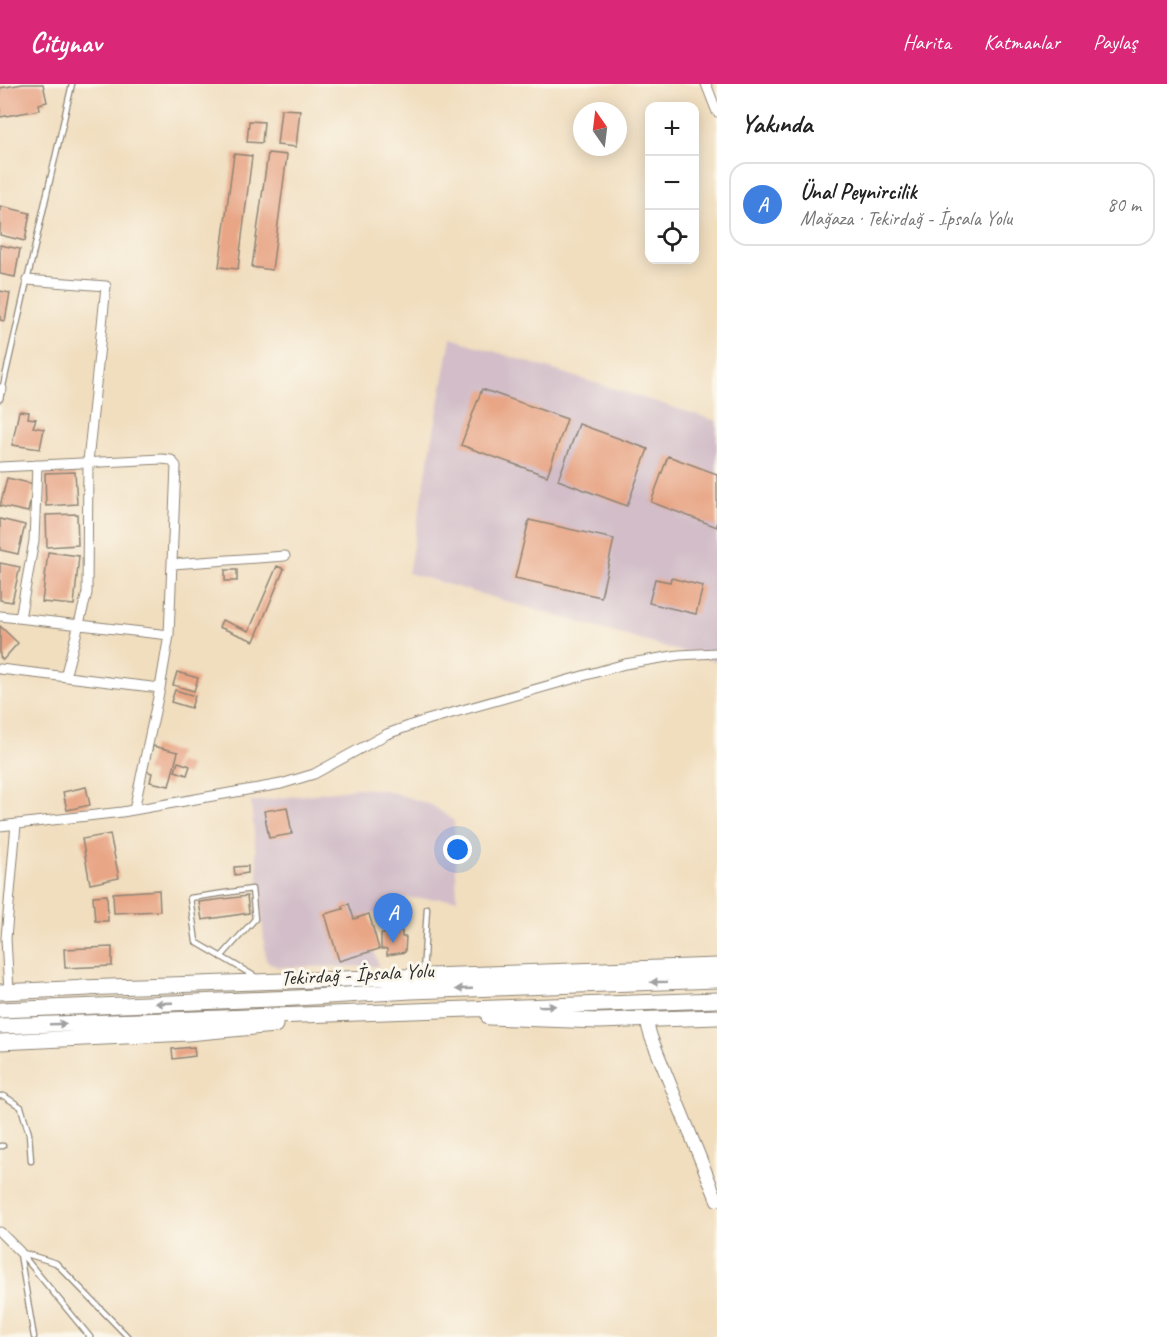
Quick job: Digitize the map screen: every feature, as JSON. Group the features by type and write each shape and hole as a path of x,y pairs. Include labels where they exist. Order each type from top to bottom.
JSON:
{"highway":[{"path":"5,992 717,966"},
{"name":"Tekirdağ - İpsala Yolu","path":"0,1010 411,991 717,980"},
{"path":"81,988 225,992 411,991"},
{"name":"Tekirdağ - İpsala Yolu","path":"0,1026 717,1000"},
{"path":"450,1010 491,1017 523,1019 646,1020 717,1017"},
{"path":"0,1042 188,1033 410,1012"}],"street":[{"path":"706,84 717,112"},
{"path":"27,280 106,286 88,462 87,593 65,676"},
{"path":"0,467 162,459 171,460 177,466 169,635 134,810"},
{"path":"20,618 34,541 37,465"},
{"path":"173,564 285,556"},
{"path":"0,616 169,635"},
{"path":"0,826 134,810 298,780 407,726 591,672 679,655 717,653"},
{"path":"0,669 160,688"},
{"path":"5,992 6,938 16,824"},
{"path":"646,1020 717,1200"},
{"path":"0,1232 20,1252"}],"lane":[{"path":"1,392 72,84"},
{"path":"221,957 255,919 252,889 190,898 196,942 221,957 266,983"},
{"path":"423,977 427,908"},
{"path":"0,1096 21,1107 29,1134 31,1161"},
{"path":"20,1252 34,1337"},
{"path":"20,1252 90,1337"},
{"path":"20,1252 57,1263 128,1337"}],"shaded area":[{"path":"451,338 717,421 717,662 408,573"},
{"path":"358,788 385,790 432,805 454,821 457,899 390,898 388,910 361,916 379,966 278,967 266,961 251,802"}],"building":[{"path":"23,84 43,84 47,102 39,104 40,110 0,117 0,88"},
{"path":"281,109 300,110 296,147 277,145"},
{"path":"249,121 264,122 262,143 247,142"},
{"path":"268,153 287,155 272,270 252,267"},
{"path":"234,154 252,156 238,269 219,267"},
{"path":"0,206 30,213 25,241 0,235"},
{"path":"0,245 20,249 15,277 0,274"},
{"path":"0,291 10,293 5,321 0,320"},
{"path":"482,389 567,419 547,476 461,445"},
{"path":"19,411 29,412 28,418 36,419 33,427 44,429 40,449 12,445"},
{"path":"579,424 648,449 627,506 558,480"},
{"path":"668,456 717,474 717,527 651,502"},
{"path":"75,472 77,504 46,506 45,473"},
{"path":"7,478 34,484 28,512 0,506"},
{"path":"77,514 78,545 47,547 46,515"},
{"path":"0,519 25,525 18,554 0,550"},
{"path":"529,520 614,539 601,597 515,578"},
{"path":"48,552 79,556 74,605 42,602"},
{"path":"0,563 20,567 12,602 0,600"},
{"path":"277,566 284,569 254,641 219,627 222,620 249,631"},
{"path":"225,570 237,570 237,581 225,581"},
{"path":"671,578 703,586 696,614 649,603 655,579 670,582"},
{"path":"0,626 18,643 3,660 0,657"},
{"path":"177,672 198,678 194,691 173,685"},
{"path":"175,690 195,696 191,708 171,702"},
{"path":"153,746 178,752 169,786 150,782 152,773 146,771"},
{"path":"178,762 190,766 187,775 175,771"},
{"path":"86,787 90,805 67,810 63,792"},
{"path":"287,807 292,834 269,838 264,811"},
{"path":"110,834 119,878 90,884 82,839"},
{"path":"248,866 248,873 235,875 234,867"},
{"path":"159,890 160,911 114,913 113,893"},
{"path":"107,895 108,921 95,921 93,896"},
{"path":"247,896 249,913 202,920 199,902"},
{"path":"349,904 354,919 369,914 379,949 339,961 325,914 343,909 342,906"},
{"path":"390,931 402,931 402,937 406,937 405,952 387,955 387,949 381,949 381,934 390,934"},
{"path":"112,947 112,966 65,968 64,949"},
{"path":"194,1047 195,1056 173,1059 172,1049"}],"place":[{"name":"Ünal Peynircilik","path":"393,943"}]}
